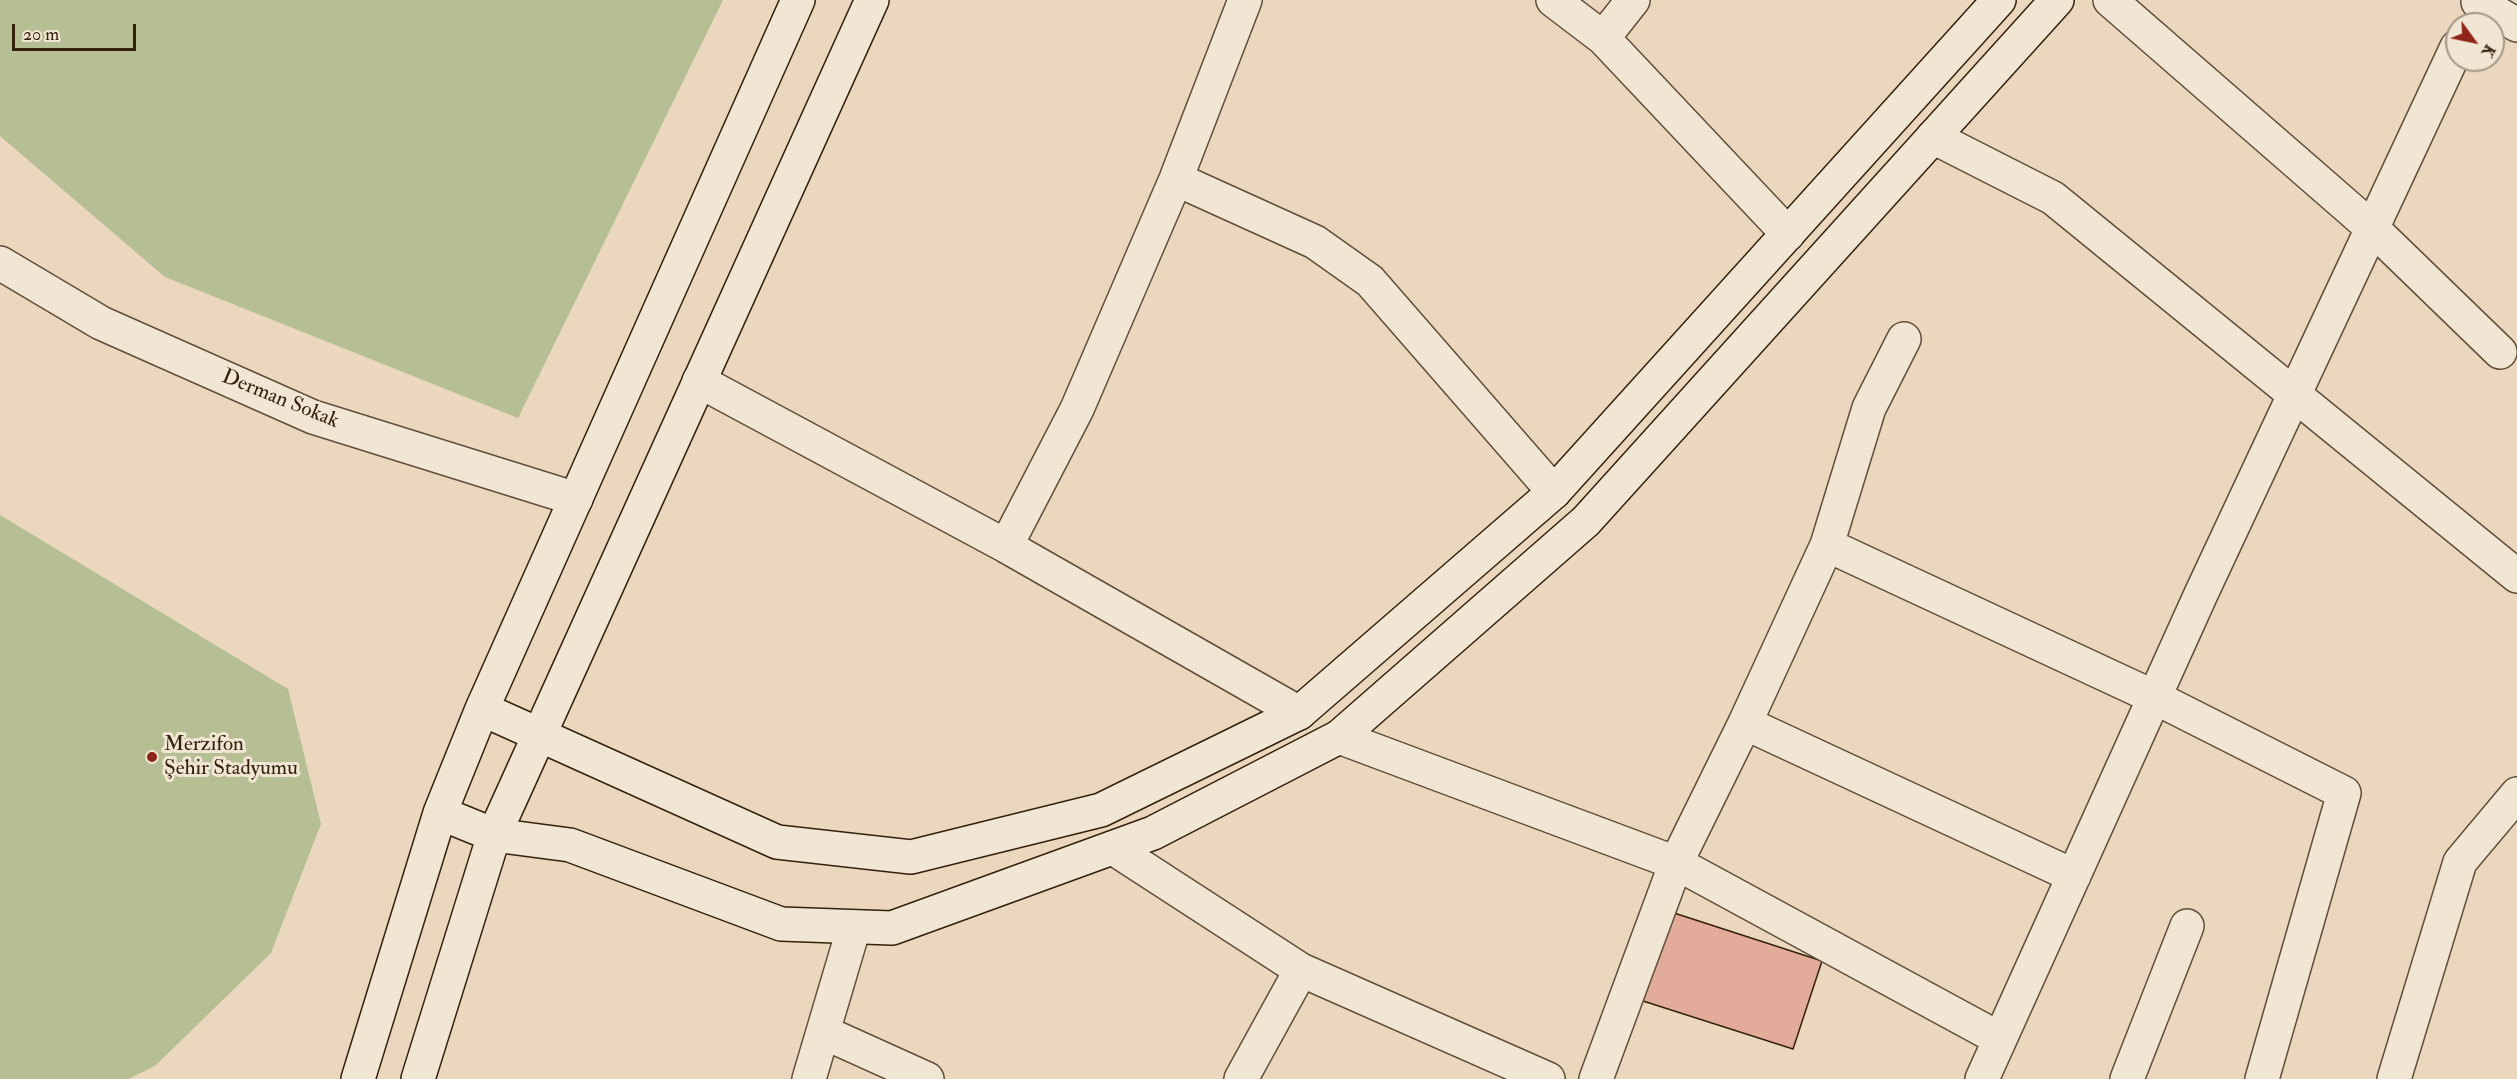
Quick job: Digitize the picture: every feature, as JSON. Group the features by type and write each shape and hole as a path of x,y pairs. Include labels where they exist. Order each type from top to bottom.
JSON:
{"street":[{"path":"358,1079 440,813 482,709 798,0"},
{"path":"418,1079 494,835 872,0"},
{"path":"1006,546 1077,409 1176,179 1245,0"},
{"path":"1553,0 1603,38 1788,234"},
{"path":"1603,38 1633,0"},
{"path":"482,709 777,842 911,857 1101,810 1299,713 1554,492 1999,0"},
{"path":"440,813 494,835 570,845 781,924 854,927 892,928 1153,833 1340,737 1586,522 2057,0"},
{"path":"2109,0 2372,228 2500,352"},
{"path":"2475,9 2517,25"},
{"path":"1982,1079 2154,697 2445,72"},
{"path":"1933,137 2053,198 2517,576"},
{"path":"1176,179 1316,242 1370,281 1554,492"},
{"name":"Derman Sokak","path":"0,263 101,323 313,417 576,499"},
{"path":"1596,1079 1676,863 1745,723 1827,545 1869,408 1904,339"},
{"path":"699,381 1006,546 1299,713"},
{"path":"1827,545 2154,697 2344,793 2262,1079"},
{"path":"1745,723 2074,876"},
{"path":"1340,737 1676,863 2000,1039"},
{"path":"2394,1079 2460,862 2517,794"},
{"path":"1113,848 1301,970 1548,1079"},
{"path":"2127,1079 2187,926"},
{"path":"810,1079 854,927"},
{"path":"1241,1079 1301,970"},
{"path":"823,1032 927,1079"}],"green space":[{"path":"0,0 723,0 518,418 165,277 0,136"},
{"name":"Merzifon Şehir Stadyumu","path":"0,515 288,689 321,824 271,953 155,1066 128,1079 0,1079"}],"building":[{"path":"1671,912 1822,961 1793,1049 1643,1001"}],"place":[{"name":"Merzifon Şehir Stadyumu","path":"152,757"}]}
